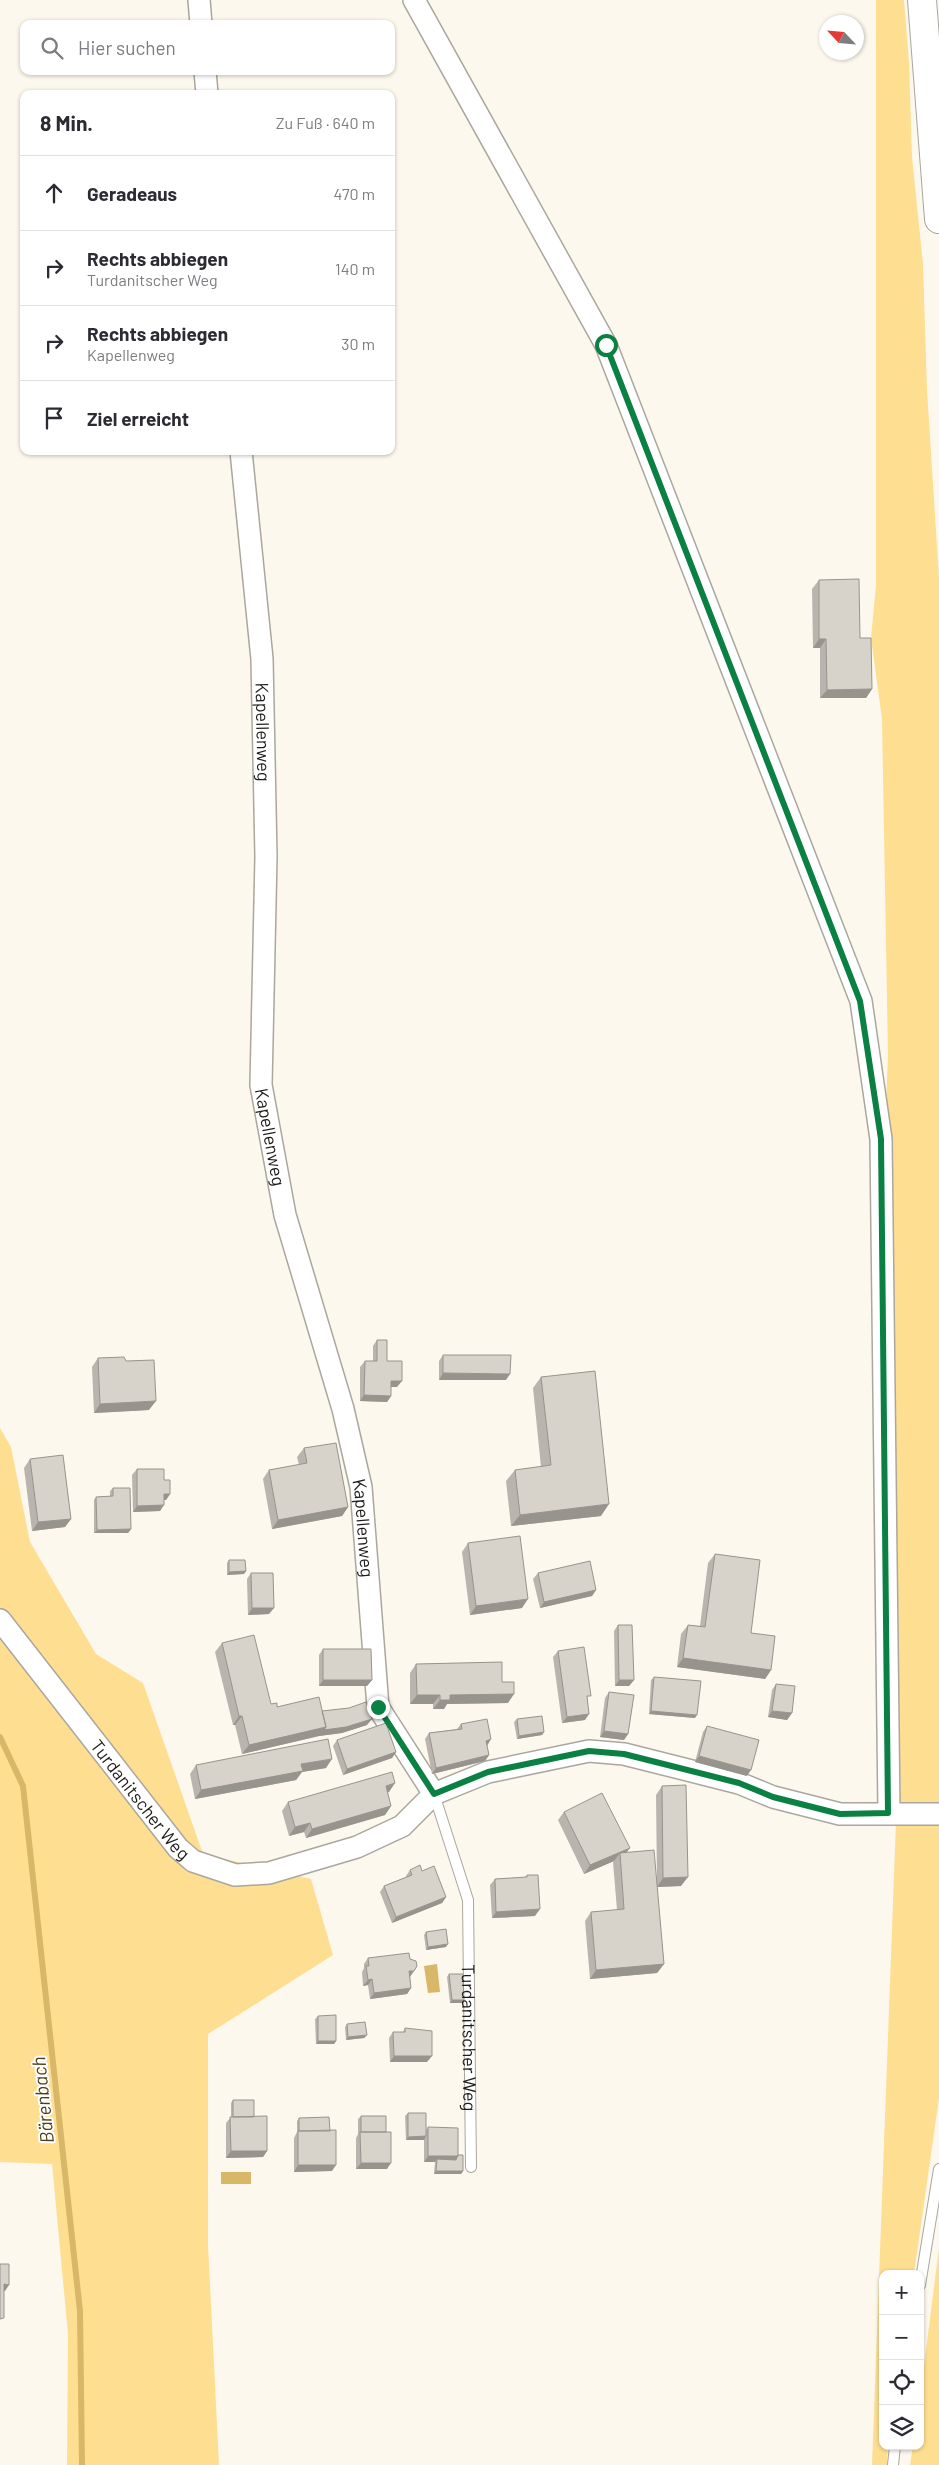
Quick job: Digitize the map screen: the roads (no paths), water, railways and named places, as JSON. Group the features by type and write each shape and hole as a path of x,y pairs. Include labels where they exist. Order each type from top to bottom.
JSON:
{"highway":[{"path":"922,0 939,219"}],"street":[{"path":"199,0 201,20"},
{"path":"414,0 606,345 860,1001 881,1139 888,1813"},
{"path":"205,75 207,90"},
{"name":"Kapellenweg","path":"241,455 262,659 266,857 261,1085 284,1215 343,1409 361,1488 378,1707 434,1794"},
{"name":"Turdanitscher Weg","path":"0,1620 178,1848 193,1861 235,1874 269,1873 357,1847 402,1826 434,1794 488,1772 589,1751 624,1754 730,1780 773,1797 840,1814 939,1814"}],"lane":[{"name":"Turdanitscher Weg","path":"434,1794 468,1900 472,2167"},
{"path":"922,2270 939,2169"},
{"path":"893,2465 895,2450"}],"waterway":[{"name":"Bärenbach","path":"0,1737 23,1786 80,2311 82,2465"}]}
